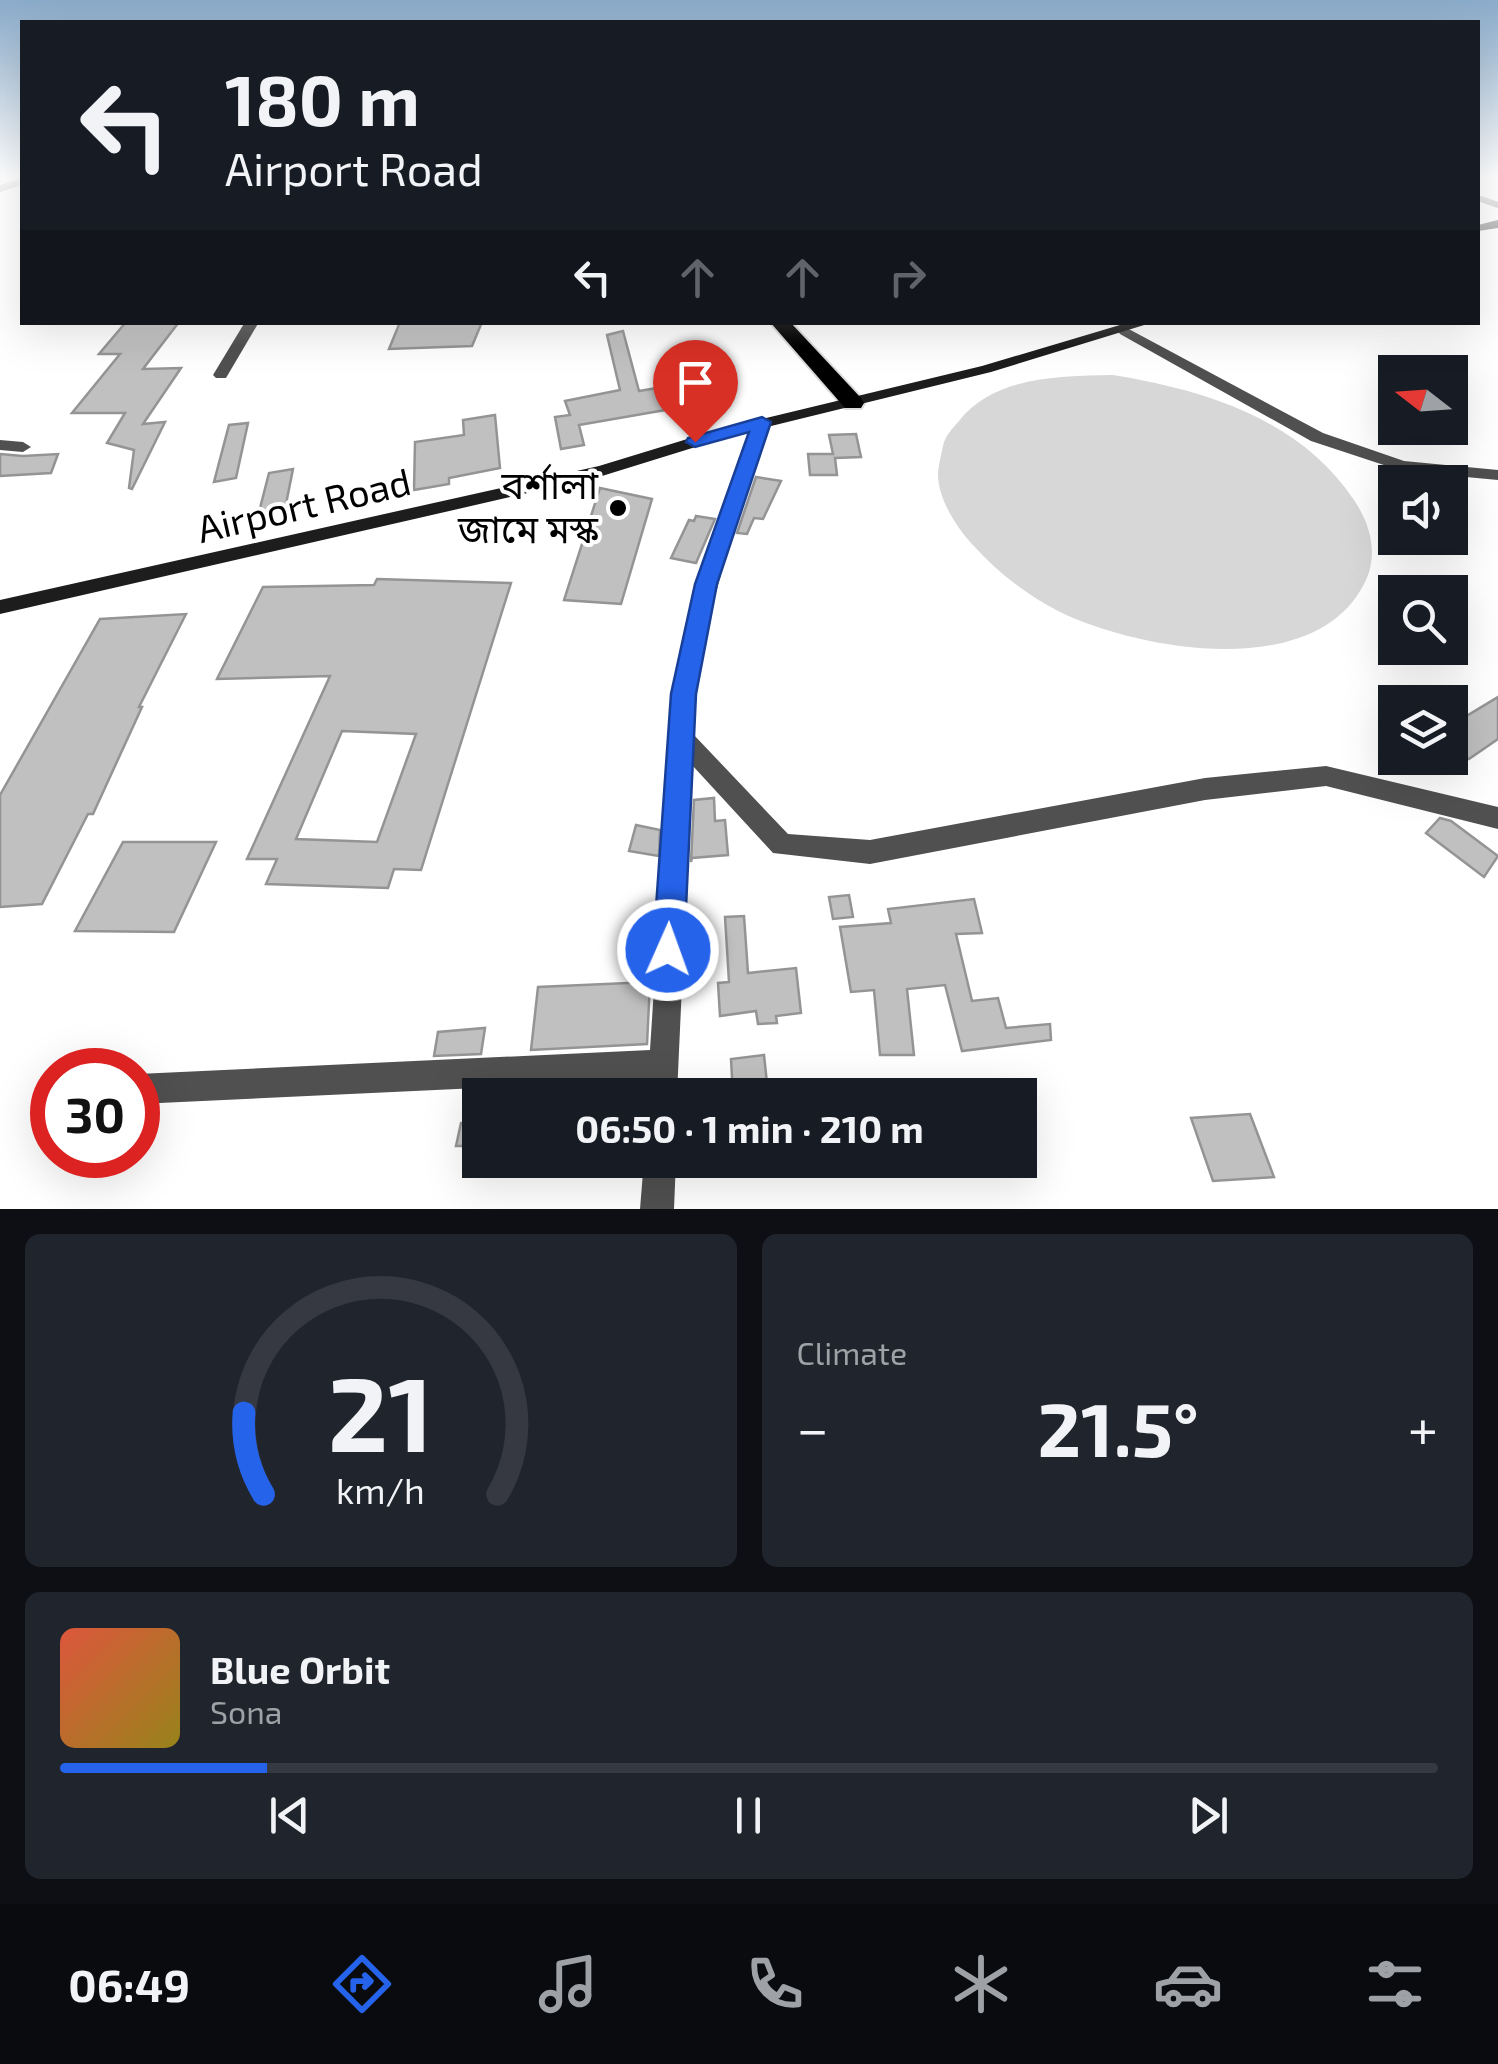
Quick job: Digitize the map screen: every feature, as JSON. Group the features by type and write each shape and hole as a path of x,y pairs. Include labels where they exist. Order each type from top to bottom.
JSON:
{"highway":[{"path":"782,325 853,403"}],"main road":[{"name":"Airport Road","path":"0,607 602,471 762,422 853,403 1137,325"}],"street":[{"path":"221,375 250,325"},
{"path":"1137,325 1318,438 1402,466 1498,475"},
{"path":"663,1078 684,694 706,584 762,422"},
{"path":"0,445 23,447"},
{"path":"681,737 782,846 870,852 1204,788 1326,776 1498,818"},
{"path":"160,1088 664,1064"},
{"path":"658,1209 659,1178"}],"shaded area":[{"path":"1113,375 1182,389 1248,413 1306,448 1332,472 1360,510 1369,530 1372,552 1364,584 1340,615 1307,635 1268,646 1179,646 1135,638 1060,612 1023,590 981,553 954,521 941,494 938,469 949,433 974,406 1009,387 1051,378"}],"building":[{"path":"123,325 177,325 143,369 181,368 143,424 165,422 132,489 129,488 134,450 107,443 125,413 72,413 120,354 99,354"},
{"path":"399,325 481,325 472,346 389,349"},
{"path":"623,331 639,391 669,386 677,408 579,425 584,445 561,449 555,417 570,415 565,401 620,390 607,335"},
{"path":"495,415 500,468 414,490 415,442 464,435 463,420"},
{"path":"248,423 236,478 214,482 229,425"},
{"path":"856,434 861,457 835,458 837,475 810,475 808,454 833,454 829,435"},
{"path":"0,454 58,454 51,473 0,476"},
{"path":"293,469 285,509 259,512 269,473"},
{"path":"756,477 781,481 763,519 754,518 747,534 737,533"},
{"path":"600,488 652,499 621,604 564,600"},
{"path":"696,516 715,519 696,563 671,558 689,520 694,521"},
{"path":"377,579 511,583 421,870 394,869 388,888 266,884 277,859 247,859 330,676 217,679 263,587 374,585","holes":["342,731 416,734 377,842 296,839"]},
{"path":"186,614 139,707 93,814 88,814 42,904 0,907 0,795 100,619"},
{"path":"1498,697 1498,739 1469,759 1468,758 1468,715"},
{"path":"714,798 715,821 725,820 728,855 692,858 691,862 694,800"},
{"path":"1440,818 1451,821 1498,856 1484,877 1426,833"},
{"path":"636,825 660,830 659,856 629,851"},
{"path":"123,842 216,842 174,932 75,931"},
{"path":"849,895 853,917 833,919 829,897"},
{"path":"974,899 982,933 956,934 972,1001 998,998 1006,1028 1050,1024 1051,1040 962,1051 945,985 907,989 914,1055 880,1055 874,990 851,992 840,927 891,923 888,909"},
{"path":"744,916 748,973 796,968 801,1013 776,1016 777,1023 758,1024 756,1011 720,1016 718,983 729,982 725,917"},
{"path":"650,982 647,1044 531,1050 538,987"},
{"path":"485,1028 481,1054 434,1056 438,1032"},
{"path":"764,1055 766,1078 732,1078 731,1059"},
{"path":"1250,1114 1274,1177 1213,1181 1191,1118"},
{"path":"461,1123 462,1123 462,1146 456,1146"}],"place":[{"name":"বর্শালা জামে মস্ক","path":"618,508"}],"route":[{"path":"668,950 684,694 706,584 762,422 695,442"}]}
